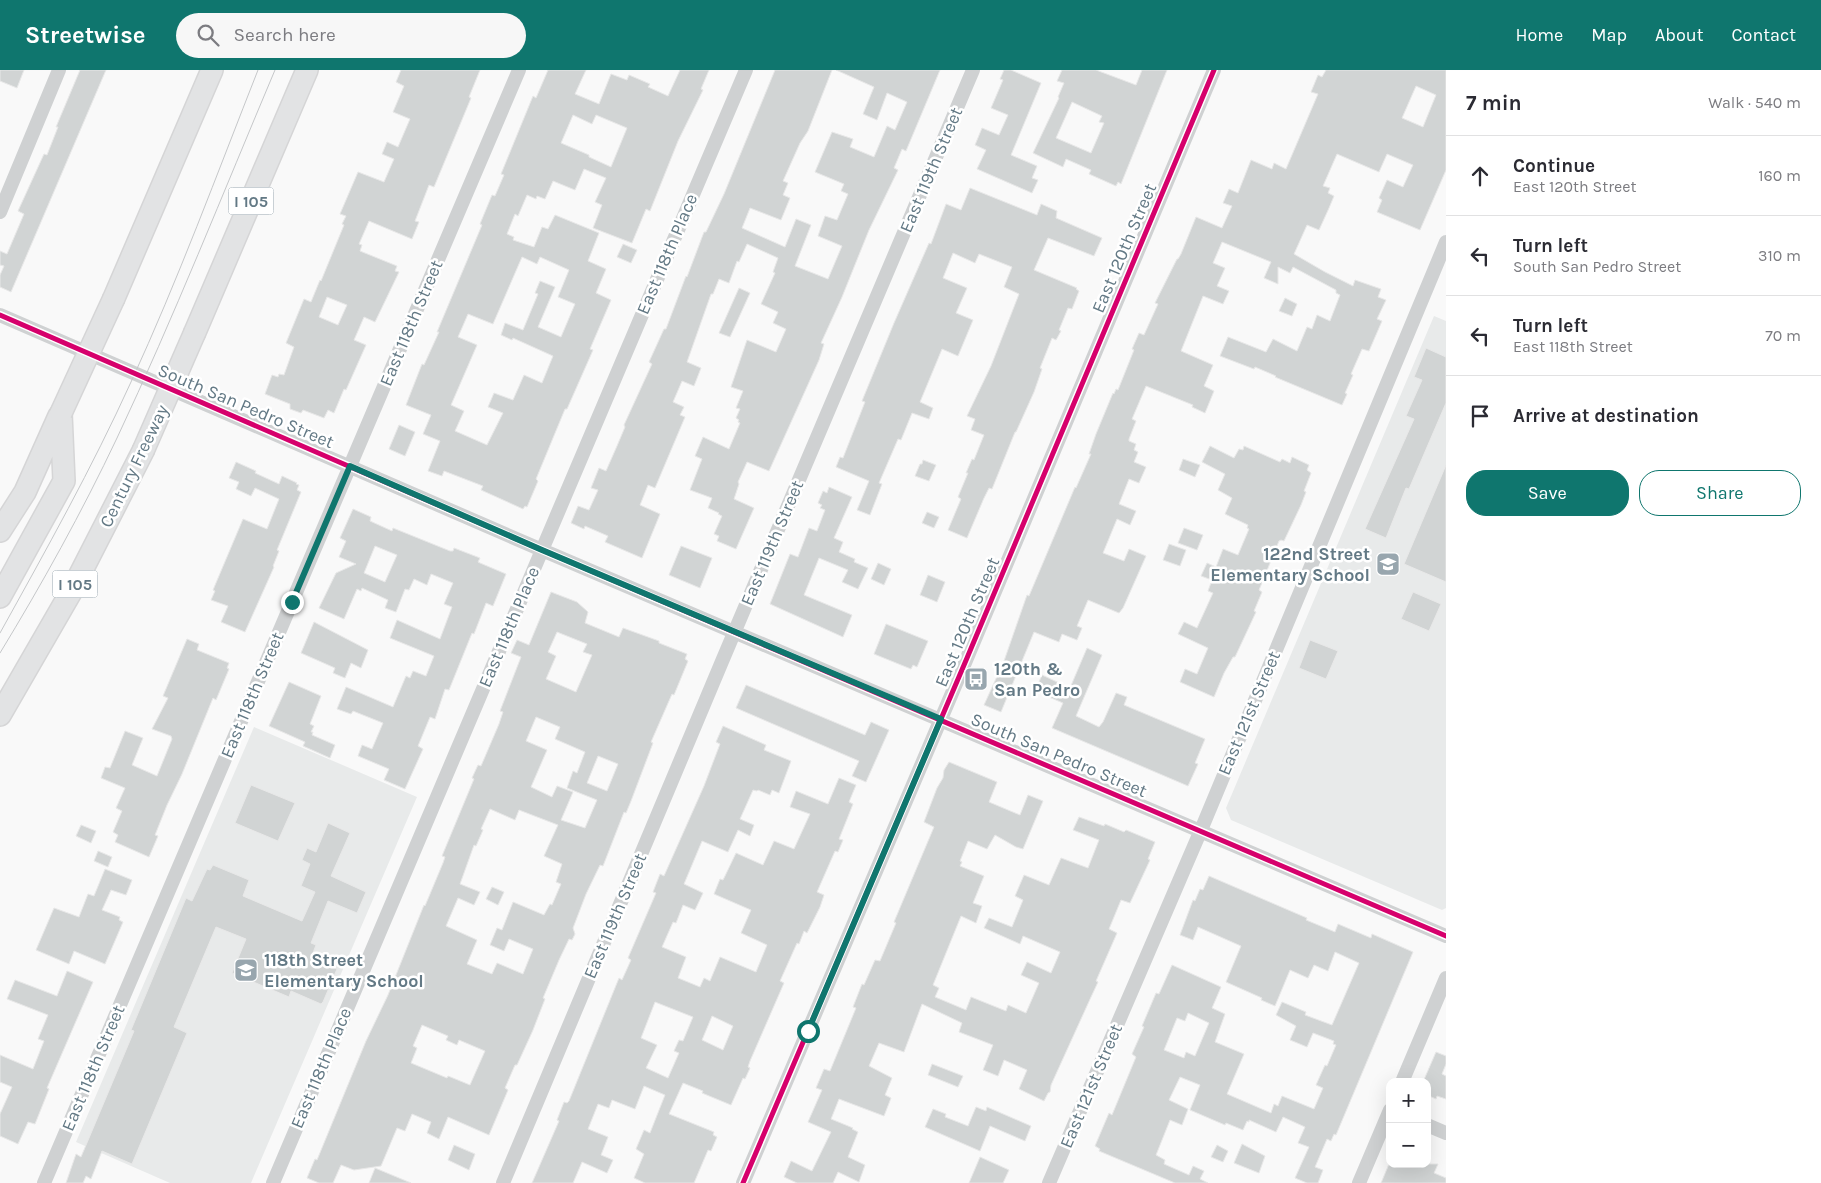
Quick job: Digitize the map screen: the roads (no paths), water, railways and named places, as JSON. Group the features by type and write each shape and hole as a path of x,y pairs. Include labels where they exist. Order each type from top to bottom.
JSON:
{"highway":[{"path":"0,531 25,492 114,298 212,70"},
{"name":"Century Freeway","path":"0,715 48,634 143,451 307,70"},
{"path":"0,597 64,481 60,413"}],"street":[{"path":"0,212 60,70"},
{"name":"East 118th Street","path":"44,1183 519,70"},
{"name":"East 118th Place","path":"273,1183 746,70"},
{"name":"East 119th Street","path":"503,1183 734,631 974,70"},
{"name":"East 120th Street","path":"743,1183 941,719 1214,70"},
{"name":"East 121st Street","path":"1049,1183 1200,830 1446,243"},
{"name":"South San Pedro Street","path":"0,315 542,550 1446,936"},
{"path":"1404,1078 1446,978"},
{"path":"1358,1183 1386,1119"},
{"path":"1431,1127 1446,1133"}],"tram line":[{"path":"0,633 85,477 131,382 181,266 258,70"},
{"path":"0,653 61,547 117,438 178,301 275,70"}],"place":[{"name":"122nd Street Elementary School","path":"1388,564"},
{"name":"120th & San Pedro","path":"976,679"},
{"name":"118th Street Elementary School","path":"246,970"}]}
